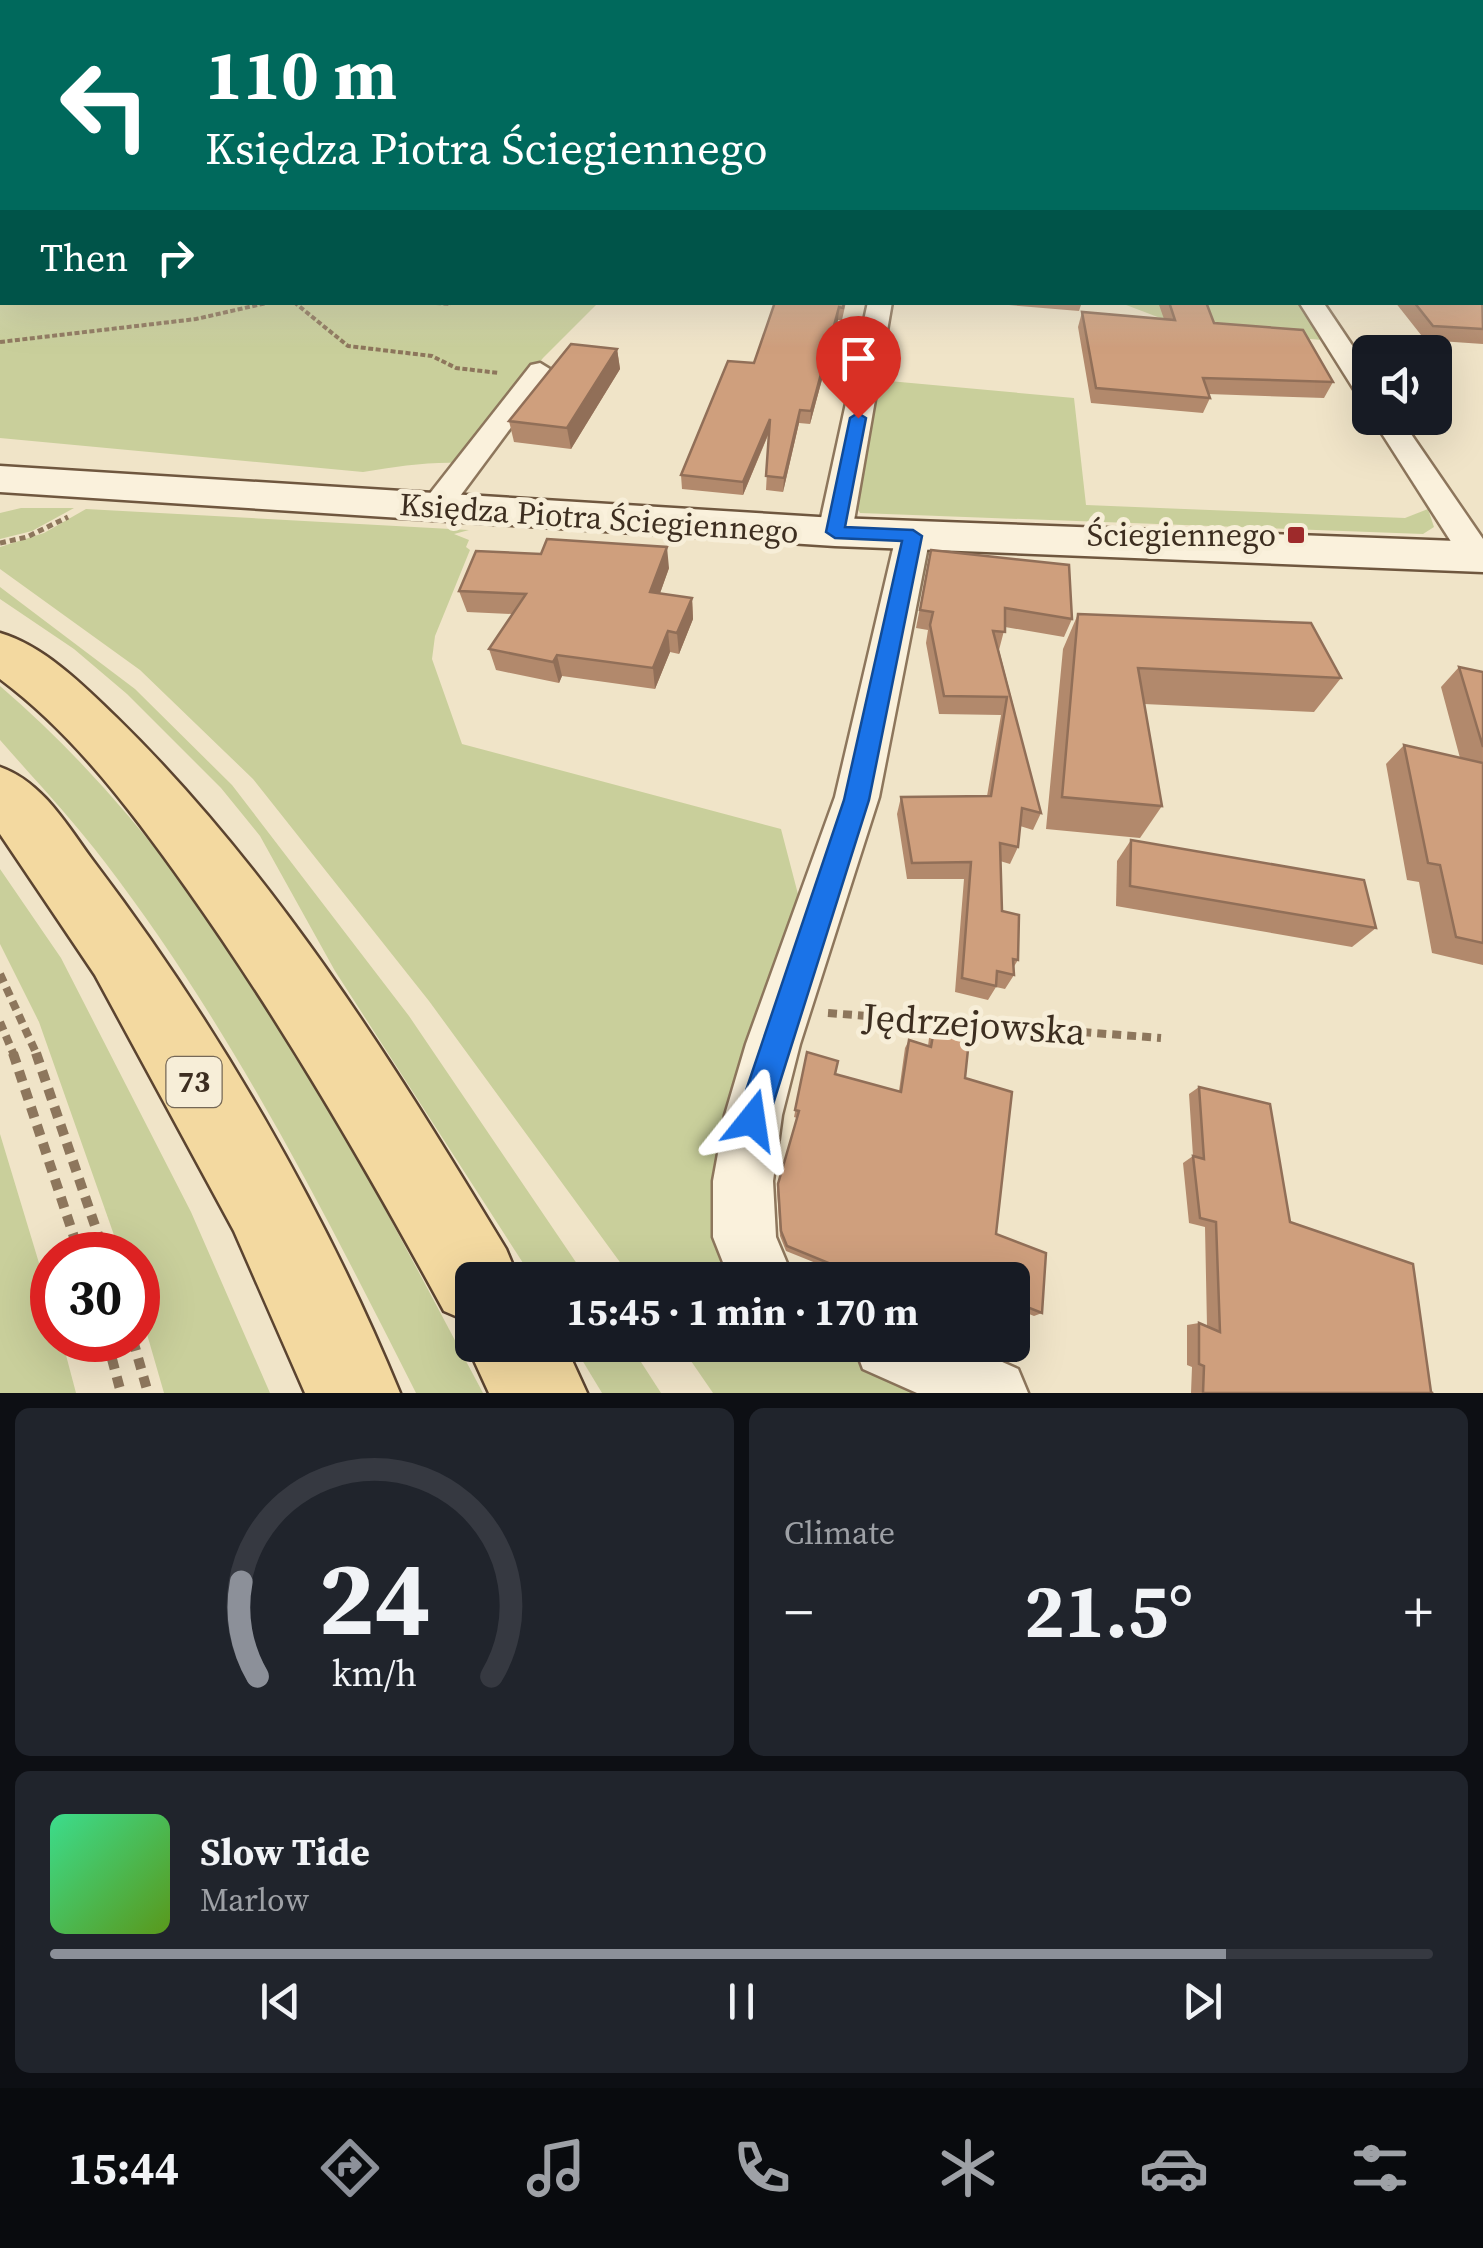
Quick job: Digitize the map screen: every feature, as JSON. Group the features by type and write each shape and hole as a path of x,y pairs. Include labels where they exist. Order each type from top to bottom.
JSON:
{"main road":[{"path":"0,652 80,719 146,787 248,917 394,1138 466,1262"},
{"name":"73","path":"0,792 27,820 120,952 264,1202 353,1393"},
{"path":"523,1362 540,1393"}],"street":[{"path":"835,532 879,305"},
{"path":"1313,305 1352,365"},
{"path":"435,508 540,371"},
{"path":"1397,435 1480,557"},
{"name":"Księdza Piotra Ściegiennego","path":"12,484 100,485 913,536 1480,557"},
{"path":"754,1262 745,1243 744,1169 765,1069 856,800 913,536"},
{"path":"925,1362 994,1393"}],"path":[{"path":"0,342 196,319 257,305"},
{"path":"298,305 348,346 432,356 456,368 506,374"},
{"path":"0,543 27,537 76,513 100,485"},
{"path":"0,974 47,1077 98,1232"},
{"name":"Jędrzejowska","path":"787,1010 1160,1038"},
{"path":"0,1022 28,1090 73,1232"},
{"path":"113,1362 122,1393"},
{"path":"139,1362 148,1393"}],"green space":[{"path":"0,305 596,305 543,358 458,463 363,472 0,438"},
{"path":"1126,305 1299,305 1323,340 1189,329"},
{"path":"878,380 1074,398 1086,505 1405,518 1428,509 1434,527 1423,534 860,513 854,502"},
{"path":"21,508 74,508 32,531 0,539 0,513"},
{"path":"86,509 469,530 454,534 469,540 466,547 470,550 435,636 432,659 462,744 781,829 799,898 735,1262 620,1262 429,1001 253,779 140,670 0,569 0,547 44,533"},
{"path":"0,587 135,689 232,785 409,1016 576,1262 522,1262 335,971 260,836 221,788 127,694 74,649 0,599"},
{"path":"0,686 78,760 148,840 213,926 329,1109 455,1341 455,1362 466,1362 483,1393 416,1393 310,1188 193,987 104,861 0,740"},
{"path":"0,869 61,958 191,1212 270,1393 164,1393 155,1362 160,1362 160,1232 113,1232 39,1022 0,944"},
{"path":"0,1134 30,1233 30,1362 68,1362 76,1393 0,1393"},
{"path":"583,1362 641,1362 661,1393 602,1393"},
{"path":"692,1362 879,1362 947,1393 713,1393"}],"building":[{"path":"774,305 844,305 839,307 811,411 800,410 784,478 766,476 770,419 743,482 681,475 728,361 754,363"},
{"path":"1170,305 1207,305 1214,323 1303,330 1333,382 1203,378 1210,398 1096,388 1082,312 1175,320"},
{"path":"1416,305 1482,305 1483,329 1433,326"},
{"path":"571,344 617,349 567,428 509,421"},
{"path":"547,539 667,547 650,592 692,598 677,633 668,631 653,668 557,655 553,662 489,649 526,594 459,591 476,551 541,554"},
{"path":"931,550 1069,565 1072,619 1005,608 1005,632 993,631 1041,813 1022,808 1018,847 1000,843 1002,911 1019,915 1018,960 1013,959 1014,975 997,971 996,986 962,978 971,862 912,863 901,797 991,796 1007,697 944,696 930,625 933,612 920,610"},
{"path":"1078,614 1311,623 1341,678 1138,668 1162,806 1062,797"},
{"path":"1459,667 1483,672 1483,747"},
{"path":"1404,745 1483,763 1483,943 1456,937 1440,865 1428,863"},
{"path":"1131,840 1364,880 1376,928 1130,886"},
{"path":"934,1030 969,1040 965,1078 1012,1092 996,1234 1046,1253 1042,1313 1030,1308 1030,1262 826,1262 787,1246 781,1231 778,1184 799,1111 795,1110 807,1052 838,1061 835,1074 901,1092 909,1040 931,1047"},
{"path":"1199,1087 1270,1104 1290,1222 1413,1264 1433,1393 1203,1393 1199,1323 1220,1332 1216,1222 1200,1218 1193,1156 1204,1159"}],"place":[{"name":"Ściegiennego","path":"1296,535"}],"route":[{"path":"752,1120 765,1069 856,800 913,536 835,532 858,418"}]}
